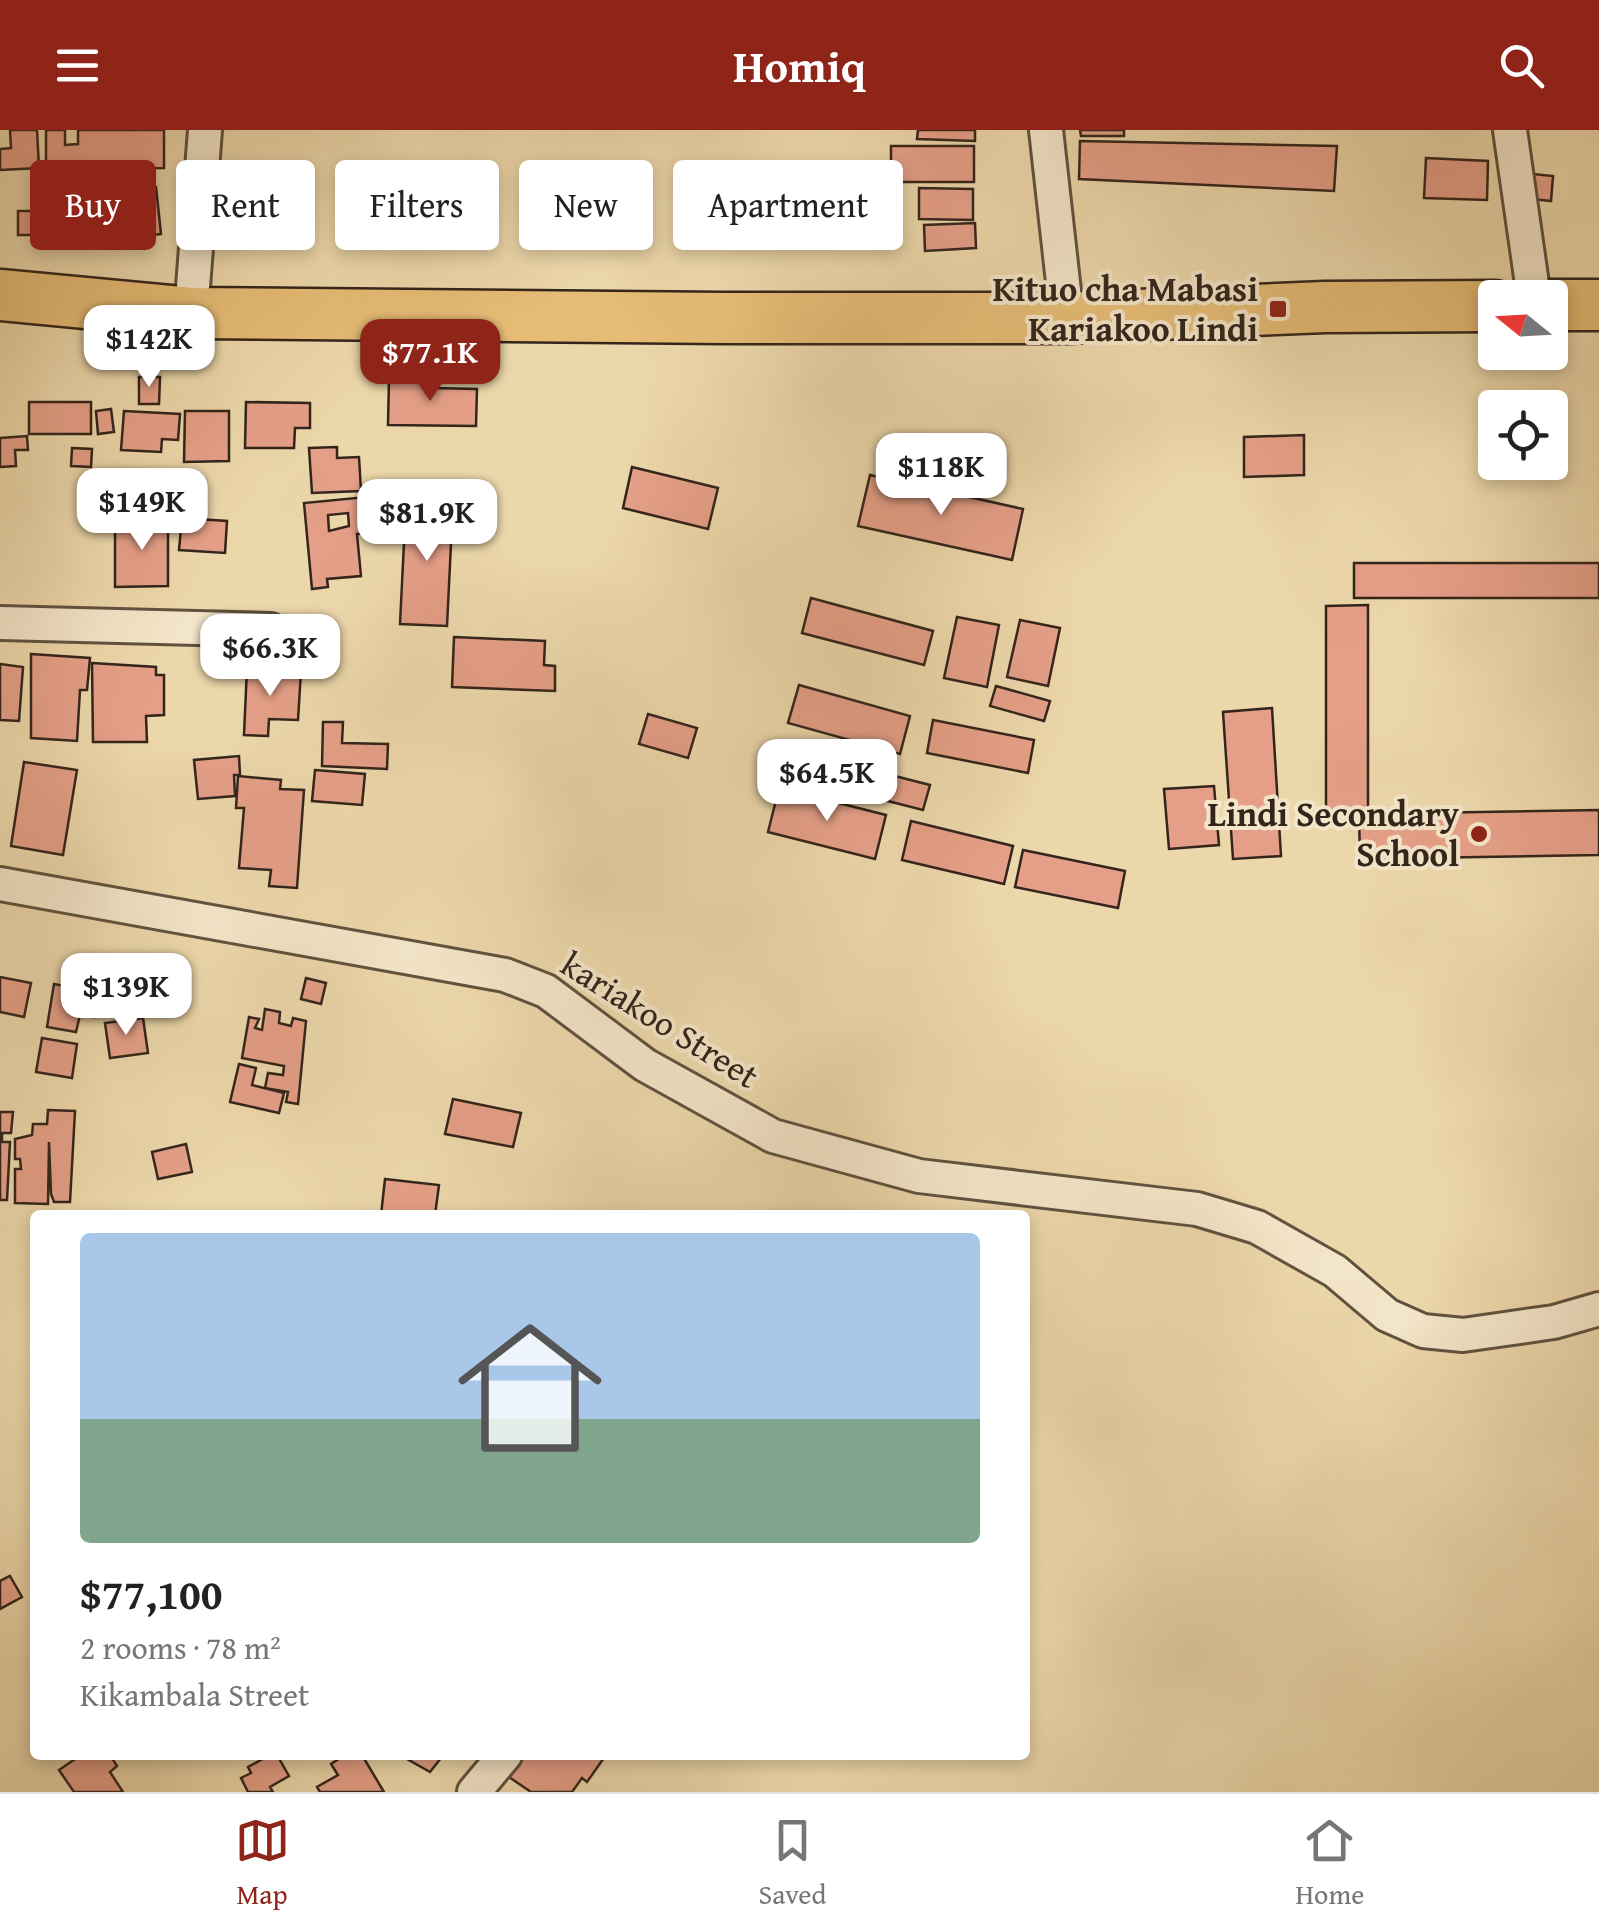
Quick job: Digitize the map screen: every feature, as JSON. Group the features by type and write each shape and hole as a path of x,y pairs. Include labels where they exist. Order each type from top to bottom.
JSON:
{"highway":[{"path":"0,295 192,313 1067,318 1325,307 1478,306"},
{"path":"1568,306 1599,305"}],"street":[{"path":"192,313 205,130"},
{"path":"1046,130 1067,318"},
{"path":"1510,130 1531,280"},
{"path":"0,624 271,630"},
{"name":"kariakoo Street","path":"0,884 505,974 546,991 646,1064 773,1136 918,1176 1197,1208 1258,1227 1335,1271 1386,1316 1423,1331 1463,1335 1554,1322 1599,1308"},
{"path":"474,1792 501,1760"}],"building":[{"path":"10,130 37,130 39,160 30,160 30,168 0,170 0,149 11,148"},
{"path":"46,130 65,130 65,145 78,144 78,130 164,130 164,168 156,168 156,160 46,160"},
{"path":"918,130 975,130 975,141 917,139"},
{"path":"1080,130 1124,130 1124,136 1081,136"},
{"path":"1080,141 1337,146 1334,191 1079,179"},
{"path":"891,146 974,146 974,182 903,182 903,160 891,160"},
{"path":"1426,158 1488,161 1487,200 1424,198"},
{"path":"1533,174 1553,176 1551,201 1532,199"},
{"path":"156,187 161,234 156,235"},
{"path":"919,188 973,189 973,220 919,219"},
{"path":"18,211 30,211 30,235 18,235"},
{"path":"975,223 976,248 925,251 924,225"},
{"path":"139,377 160,377 159,404 139,404"},
{"path":"389,379 435,380 434,388 477,389 476,426 388,425"},
{"path":"29,402 91,402 91,434 29,434"},
{"path":"246,402 310,403 310,428 295,428 294,448 245,448"},
{"path":"111,409 114,432 98,434 96,411"},
{"path":"124,411 180,414 178,440 162,439 161,452 121,450"},
{"path":"185,411 229,411 229,461 184,462"},
{"path":"1304,435 1304,475 1244,477 1244,437"},
{"path":"27,436 28,450 15,450 16,466 0,467 0,438"},
{"path":"337,447 337,458 359,457 361,491 312,493 309,448"},
{"path":"72,448 92,449 91,467 71,466"},
{"path":"632,467 718,488 708,529 623,508"},
{"path":"870,475 1023,509 1012,560 858,526"},
{"path":"366,497 370,533 357,534 361,576 327,579 328,587 312,589 304,503","holes":["348,513 349,526 329,531 328,515"]},
{"path":"406,502 453,503 447,626 400,624"},
{"path":"182,518 227,521 225,553 179,550"},
{"path":"168,519 168,586 115,587 115,520"},
{"path":"1354,563 1599,563 1599,598 1354,598"},
{"path":"811,598 933,631 924,665 802,633"},
{"name":"Lindi Secondary School","path":"1368,605 1368,810 1326,810 1326,606"},
{"path":"957,617 999,625 987,687 944,678"},
{"path":"1020,620 1060,628 1048,686 1007,677"},
{"path":"454,637 545,641 544,665 555,666 555,691 452,687"},
{"path":"31,654 90,658 87,690 80,690 77,741 31,738"},
{"path":"92,663 156,667 156,675 164,675 164,715 146,716 147,742 93,742"},
{"path":"0,664 23,667 19,721 0,720"},
{"path":"247,668 301,671 298,720 269,719 268,736 244,735"},
{"path":"799,685 910,716 900,754 788,723"},
{"path":"996,686 1050,701 1044,721 990,706"},
{"path":"1272,708 1281,856 1233,859 1223,712"},
{"path":"648,714 697,728 688,758 639,744"},
{"path":"933,720 1034,740 1028,773 927,753"},
{"path":"323,722 343,722 342,743 388,744 387,769 322,766"},
{"path":"239,756 240,775 234,775 235,796 198,799 194,760"},
{"path":"24,762 77,770 63,855 11,846"},
{"path":"315,770 365,774 362,805 312,801"},
{"path":"883,773 930,785 923,810 876,798"},
{"path":"238,776 281,780 280,789 304,790 297,888 269,886 271,870 239,868 244,808 236,808"},
{"path":"1214,786 1219,845 1169,849 1164,789"},
{"path":"779,788 886,815 875,859 768,832"},
{"name":"Lindi Secondary School","path":"1599,810 1599,855 1360,859 1359,814"},
{"path":"911,821 1013,846 1004,884 902,860"},
{"path":"1023,850 1125,871 1118,908 1015,887"},
{"path":"0,977 31,983 24,1017 0,1012"},
{"path":"306,978 326,983 321,1004 301,999"},
{"path":"54,984 98,992 94,1017 80,1015 76,1032 47,1027"},
{"path":"265,1009 280,1012 279,1023 291,1026 293,1018 306,1021 298,1104 286,1102 288,1092 265,1088 268,1073 283,1075 284,1066 242,1058 249,1017 259,1019 255,1028 262,1030"},
{"path":"143,1018 148,1053 110,1058 105,1023"},
{"path":"42,1038 77,1044 72,1078 36,1072"},
{"path":"239,1064 256,1068 252,1085 284,1093 279,1113 230,1102"},
{"path":"453,1099 521,1113 513,1147 445,1134"},
{"path":"48,1110 75,1111 70,1202 54,1202 51,1194 49,1142 48,1204 15,1203 15,1169 21,1169 20,1159 15,1159 15,1139 32,1135 33,1124 47,1124"},
{"path":"0,1112 13,1112 11,1133 2,1133 2,1142 10,1142 7,1200 0,1200"},
{"path":"186,1144 192,1172 158,1179 152,1152"},
{"path":"385,1179 439,1185 436,1210 382,1210"},
{"path":"10,1576 22,1597 0,1609 0,1581"},
{"path":"74,1760 113,1760 117,1766 110,1772 123,1792 74,1792 59,1770"},
{"path":"261,1760 280,1760 289,1776 270,1787 273,1792 248,1792 241,1778 251,1773 248,1767"},
{"path":"337,1760 365,1760 384,1792 320,1792 317,1787 338,1775 331,1764"},
{"path":"409,1760 439,1760 430,1772"},
{"path":"521,1760 602,1760 587,1782 582,1778 572,1792 531,1792 509,1777"}],"place":[{"name":"Kituo cha Mabasi Kariakoo Lindi","path":"1278,309"},
{"name":"Lindi Secondary School","path":"1479,834"}]}
